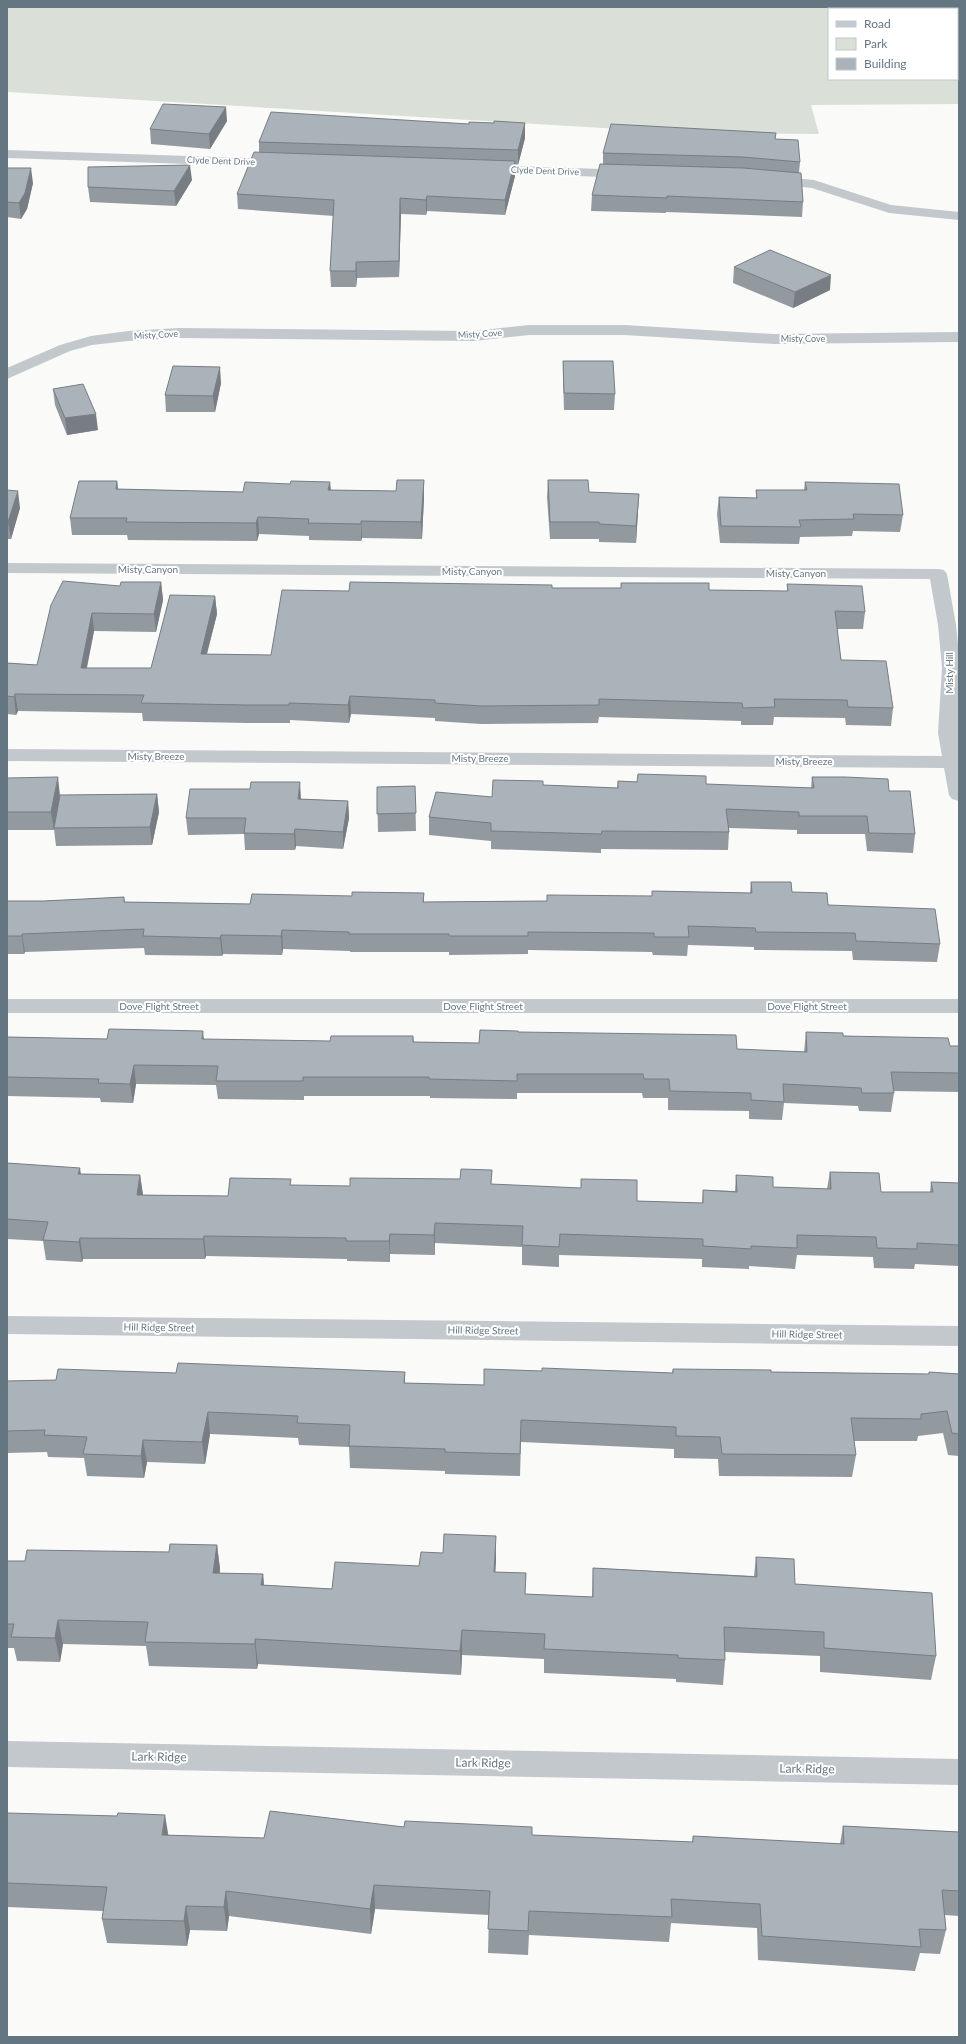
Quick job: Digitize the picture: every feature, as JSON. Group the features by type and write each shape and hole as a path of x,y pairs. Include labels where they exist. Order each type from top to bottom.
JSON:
{"street":[{"name":"Clyde Dent Drive","path":"7,154 294,163"},
{"name":"Clyde Dent Drive","path":"470,169 646,174"},
{"path":"758,179 814,184 889,208 959,216"},
{"name":"Misty Cove","path":"7,374 65,348 91,341 128,336 179,333 474,336 529,330 624,330 774,339 959,337"},
{"name":"Misty Canyon","path":"7,568 938,574"},
{"name":"Misty Hill","path":"938,574 947,625 951,667 948,733 959,795"},
{"name":"Misty Breeze","path":"7,754 952,762"},
{"name":"Dove Flight Street","path":"7,1006 959,1006"},
{"name":"Hill Ridge Street","path":"7,1325 959,1336"},
{"name":"Lark Ridge","path":"7,1754 959,1772"}],"green space":[{"path":"7,7 959,7 959,104 811,105 819,134 685,133 7,92"}],"building":[{"path":"163,104 226,107 209,134 150,129"},
{"path":"271,112 469,124 469,122 494,123 494,121 525,123 518,150 259,142"},
{"path":"611,124 776,133 775,139 798,140 800,162 743,157 603,153"},
{"path":"254,152 515,161 505,200 427,196 426,200 400,198 399,261 356,262 356,271 330,271 334,200 237,194"},
{"path":"600,164 743,168 801,173 803,202 667,196 667,198 592,195"},
{"path":"190,165 174,191 88,187 88,167"},
{"path":"7,168 31,168 25,193 19,203 7,202"},
{"path":"770,250 831,275 795,292 734,267"},
{"path":"563,361 613,361 615,394 564,393"},
{"path":"173,366 220,367 213,396 165,395"},
{"path":"83,384 96,414 65,418 53,389"},
{"path":"397,480 424,480 421,522 361,521 361,524 308,523 309,519 258,517 256,523 126,522 127,518 70,518 79,481 117,481 116,489 243,492 245,482 290,484 291,481 330,482 328,490 396,491"},
{"path":"548,480 588,480 589,492 639,494 636,526 599,524 599,522 550,522"},
{"path":"805,482 899,484 903,515 853,514 854,519 799,520 801,527 721,526 719,497 757,498 756,490 807,490"},
{"path":"7,490 18,491 8,522 7,522"},
{"path":"63,581 120,586 121,582 161,582 154,614 92,613 81,668 151,668 170,595 215,596 201,654 271,655 282,590 349,591 350,582 552,585 552,588 621,588 621,583 709,583 709,590 788,591 787,584 862,586 865,612 835,611 841,660 886,661 893,708 848,707 847,700 774,699 775,707 743,708 742,703 599,699 599,705 481,706 435,703 435,700 350,696 348,705 289,703 289,705 246,705 141,703 144,695 15,694 14,697 7,696 7,663 37,665 51,605"},
{"path":"638,774 706,776 706,784 814,788 812,777 888,779 889,791 910,791 915,834 869,833 867,816 799,816 799,812 726,809 729,832 602,831 601,834 491,831 491,823 429,817 436,792 492,797 493,780 543,781 543,785 618,788 618,781 637,782"},
{"path":"58,777 51,812 7,812 7,778"},
{"path":"251,782 300,782 298,799 348,801 343,832 295,829 294,834 244,833 246,818 186,818 190,789 250,789"},
{"path":"415,786 416,813 377,814 377,787"},
{"path":"157,794 150,827 54,828 60,795"},
{"path":"751,882 791,882 792,892 827,893 828,905 935,909 940,944 856,941 855,933 756,932 755,928 688,926 689,937 654,937 654,933 528,932 528,936 449,936 449,934 349,934 349,932 282,930 281,936 221,935 220,938 143,936 144,929 22,934 22,936 7,936 7,901 44,901 124,897 124,902 250,904 252,894 352,896 352,892 424,893 423,902 547,901 547,895 652,896 652,891 752,893"},
{"path":"109,1029 203,1031 202,1039 330,1041 331,1036 413,1036 413,1042 479,1043 480,1030 518,1032 736,1035 737,1049 807,1052 806,1032 843,1033 843,1036 948,1038 950,1046 959,1046 959,1073 891,1072 894,1093 862,1093 861,1088 783,1084 784,1102 751,1100 751,1093 670,1091 669,1079 644,1079 643,1074 517,1074 517,1081 429,1079 429,1077 303,1077 303,1081 216,1081 218,1066 134,1065 130,1084 98,1083 99,1079 7,1077 7,1037 107,1039"},
{"path":"7,1163 80,1168 78,1174 140,1175 137,1195 228,1196 230,1178 291,1179 290,1185 350,1186 350,1178 460,1179 461,1169 492,1170 491,1184 581,1188 581,1179 637,1180 637,1201 703,1203 703,1190 737,1192 736,1175 773,1177 773,1187 831,1189 830,1172 879,1173 881,1192 933,1192 931,1182 959,1183 959,1245 917,1243 917,1249 877,1248 876,1237 797,1235 797,1248 751,1246 751,1249 703,1246 703,1239 560,1234 559,1247 522,1245 523,1226 435,1223 434,1235 390,1234 389,1241 346,1241 346,1238 204,1236 203,1239 80,1238 79,1242 43,1240 48,1222 7,1219"},
{"path":"178,1363 405,1372 404,1383 484,1385 484,1369 542,1371 542,1368 673,1373 673,1369 771,1370 771,1372 929,1374 929,1372 959,1374 959,1434 952,1433 947,1411 921,1414 921,1419 851,1418 856,1455 722,1454 720,1437 676,1436 676,1427 521,1420 520,1454 445,1452 445,1449 349,1446 350,1425 297,1423 298,1416 208,1412 202,1442 143,1440 141,1456 83,1454 87,1437 44,1435 45,1430 7,1431 7,1381 56,1380 58,1369 176,1373"},
{"path":"444,1534 496,1536 494,1572 526,1573 525,1594 593,1597 593,1568 757,1577 756,1557 794,1559 795,1584 932,1593 936,1656 824,1648 824,1632 724,1627 725,1660 678,1658 678,1655 544,1649 545,1634 462,1630 460,1651 255,1639 255,1644 145,1642 148,1622 58,1620 55,1638 11,1637 14,1624 7,1624 7,1561 25,1561 27,1550 169,1552 170,1544 217,1545 213,1573 263,1574 261,1585 332,1589 335,1562 419,1566 421,1552 443,1553"},
{"path":"270,1811 404,1827 405,1821 532,1827 532,1835 693,1842 693,1836 844,1844 843,1826 959,1832 959,1891 942,1890 946,1930 919,1929 921,1947 762,1936 760,1904 671,1899 672,1917 529,1911 528,1931 488,1929 490,1891 374,1885 370,1909 226,1891 224,1907 186,1906 184,1921 102,1919 107,1887 7,1883 7,1813 117,1816 118,1813 165,1815 162,1835 264,1838"}]}
